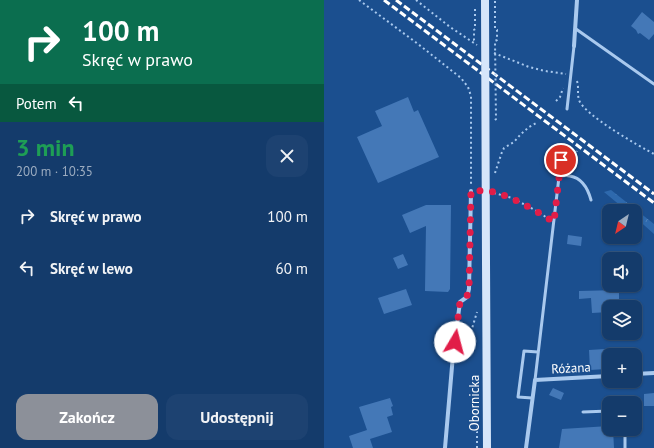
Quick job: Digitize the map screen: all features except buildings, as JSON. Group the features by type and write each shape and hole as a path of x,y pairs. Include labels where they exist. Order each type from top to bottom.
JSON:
{"main road":[{"name":"Obornicka","path":"485,0 486,448"}],"street":[{"path":"574,46 577,0"},
{"path":"445,448 453,355 460,302 467,296 469,289 471,191"},
{"path":"642,374 654,373"},
{"name":"Różana","path":"535,380 602,376"},
{"path":"526,448 535,380"}],"lane":[{"path":"576,29 654,84"},
{"path":"567,109 574,46"},
{"path":"626,64 631,61"},
{"path":"535,380 561,160"},
{"path":"559,176 570,176 583,183 589,192 591,200"},
{"path":"532,398 518,397 524,351 538,352"},
{"path":"583,412 602,411"},
{"path":"624,436 625,448"}],"path":[{"path":"359,0 461,78 468,87 471,96 471,191"},
{"path":"571,75 577,80 578,99 586,110 614,131 654,154"},
{"path":"493,178 504,148 514,142 529,127 538,122"},
{"path":"570,176 577,151"},
{"path":"489,191 512,198 554,222"},
{"path":"453,355 464,355 477,311"}],"green space":[{"path":"611,190 629,204 619,204 604,192"},
{"path":"642,215 654,224 654,234 642,223"}],"railway":[{"path":"384,0 654,203"},
{"path":"396,0 654,194"}],"route":[{"path":"455,342 460,302 467,296 469,289 471,191 489,191 512,198 554,222 561,160"}]}
